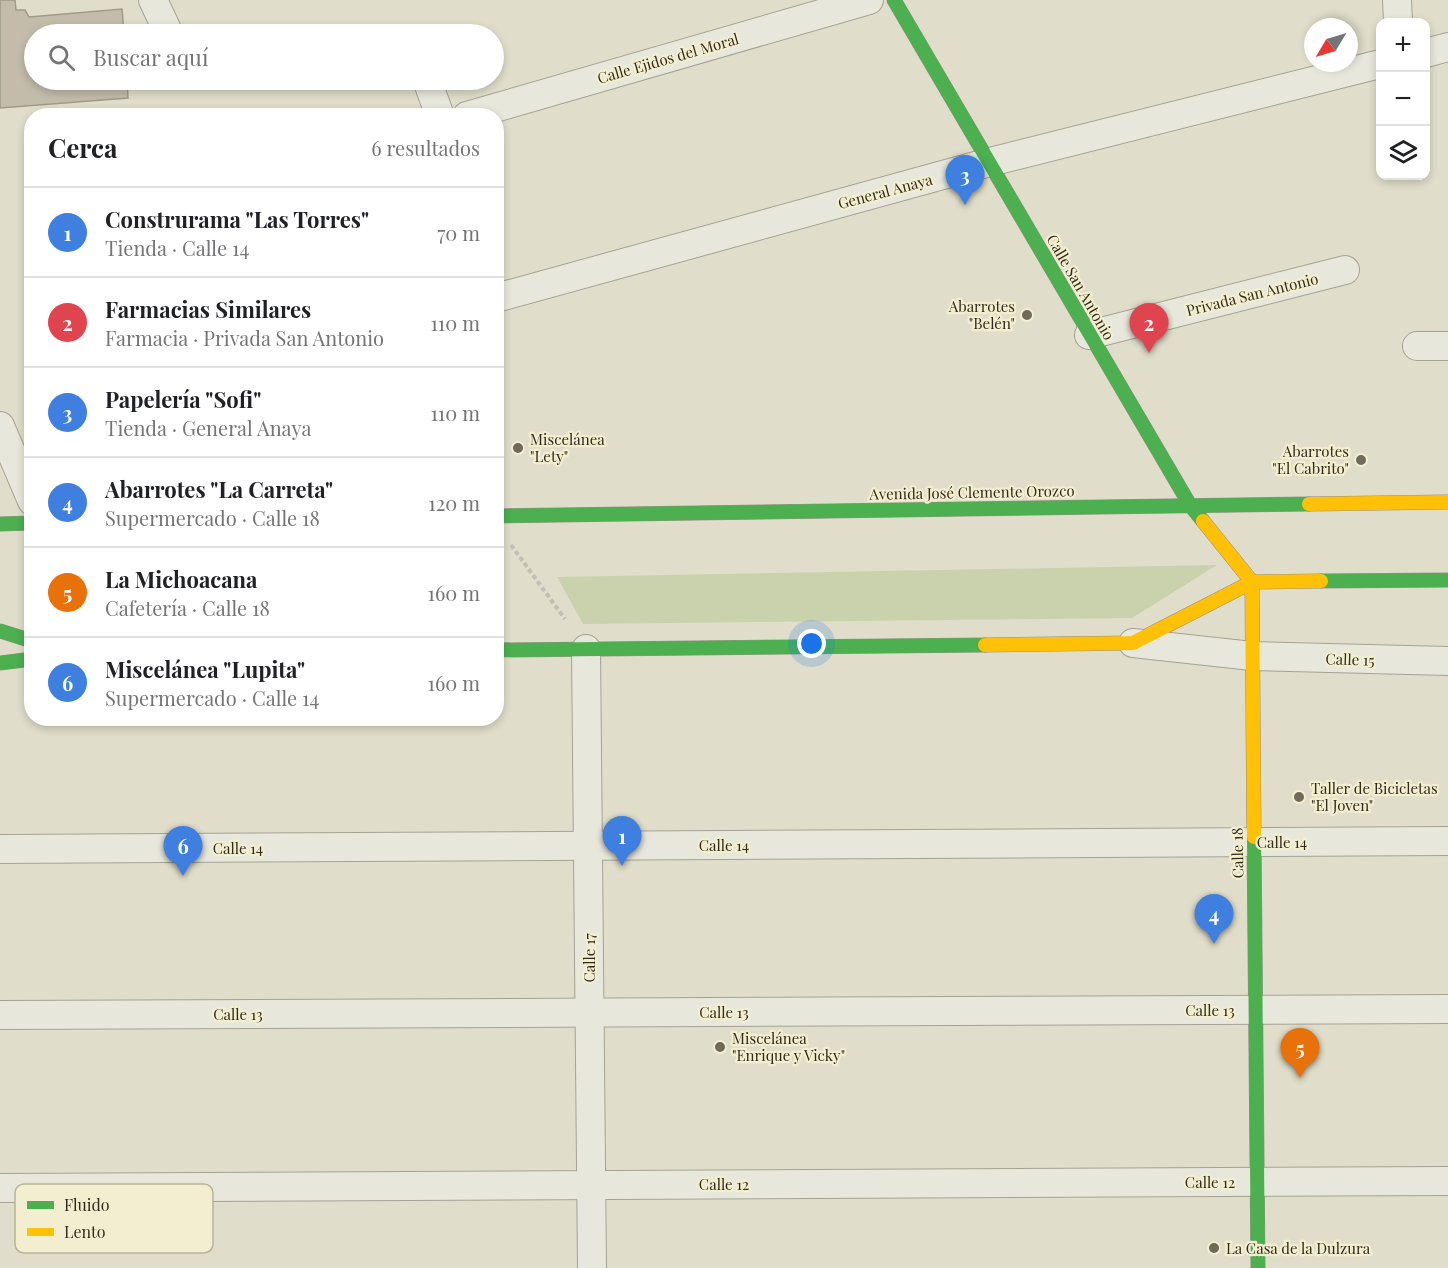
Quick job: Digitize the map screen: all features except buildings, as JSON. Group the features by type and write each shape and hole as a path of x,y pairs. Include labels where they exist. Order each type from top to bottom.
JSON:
{"street":[{"path":"153,0 164,24"},
{"name":"Calle Ejidos del Moral","path":"495,108 869,0"},
{"name":"Calle San Antonio","path":"894,0 1190,506 1252,582"},
{"path":"1397,0 1398,18"},
{"path":"1430,52 1448,47"},
{"name":"General Anaya","path":"504,296 990,162 1376,65"},
{"path":"431,90 437,108"},
{"name":"Privada San Antonio","path":"1089,335 1345,270"},
{"path":"1417,346 1448,346"},
{"path":"0,426 24,482"},
{"name":"Avenida José Clemente Orozco","path":"504,516 1448,502"},
{"path":"0,524 24,523"},
{"path":"504,650 1133,643 1252,582 1448,580"},
{"name":"Calle 18","path":"1252,582 1258,1268"},
{"path":"0,631 24,638"},
{"name":"Calle 15","path":"1133,643 1252,656 1448,661"},
{"name":"Calle 17","path":"586,649 592,1268"},
{"path":"0,663 24,660"},
{"name":"Calle 14","path":"0,849 1448,841"},
{"name":"Calle 13","path":"0,1015 1448,1009"},
{"name":"Calle 12","path":"213,1187 1448,1181"},
{"name":"Calle 12","path":"0,1188 15,1188"}],"path":[{"path":"509,542 586,649"}],"green space":[{"path":"1217,565 1132,618 583,624 557,577"}],"traffic: fast":[{"path":"894,0 1190,505 1203,521"},
{"path":"504,516 1309,504"},
{"path":"0,524 24,523"},
{"path":"1321,581 1448,580"},
{"path":"0,631 24,638"},
{"path":"504,650 985,645"},
{"path":"0,663 24,660"},
{"path":"1254,837 1258,1268"}],"traffic: slow":[{"path":"1309,504 1448,502"},
{"path":"1203,521 1252,582 1254,837"},
{"path":"985,645 1133,643 1252,582 1321,581"}],"place":[{"name":"Papelería \"Sofi\"","path":"965,205"},
{"name":"Abarrotes \"Belén\"","path":"1027,315"},
{"name":"Farmacias Similares","path":"1149,353"},
{"name":"Miscelánea \"Lety\"","path":"518,448"},
{"name":"Abarrotes \"El Cabrito\"","path":"1361,460"},
{"name":"Taller de Bicicletas \"El Joven\"","path":"1299,797"},
{"name":"Construrama \"Las Torres\"","path":"622,866"},
{"name":"Miscelánea \"Lupita\"","path":"183,876"},
{"name":"Abarrotes \"La Carreta\"","path":"1214,944"},
{"name":"Miscelánea \"Enrique y Vicky\"","path":"720,1047"},
{"name":"La Michoacana","path":"1300,1078"},
{"name":"La Casa de la Dulzura","path":"1214,1248"}]}
